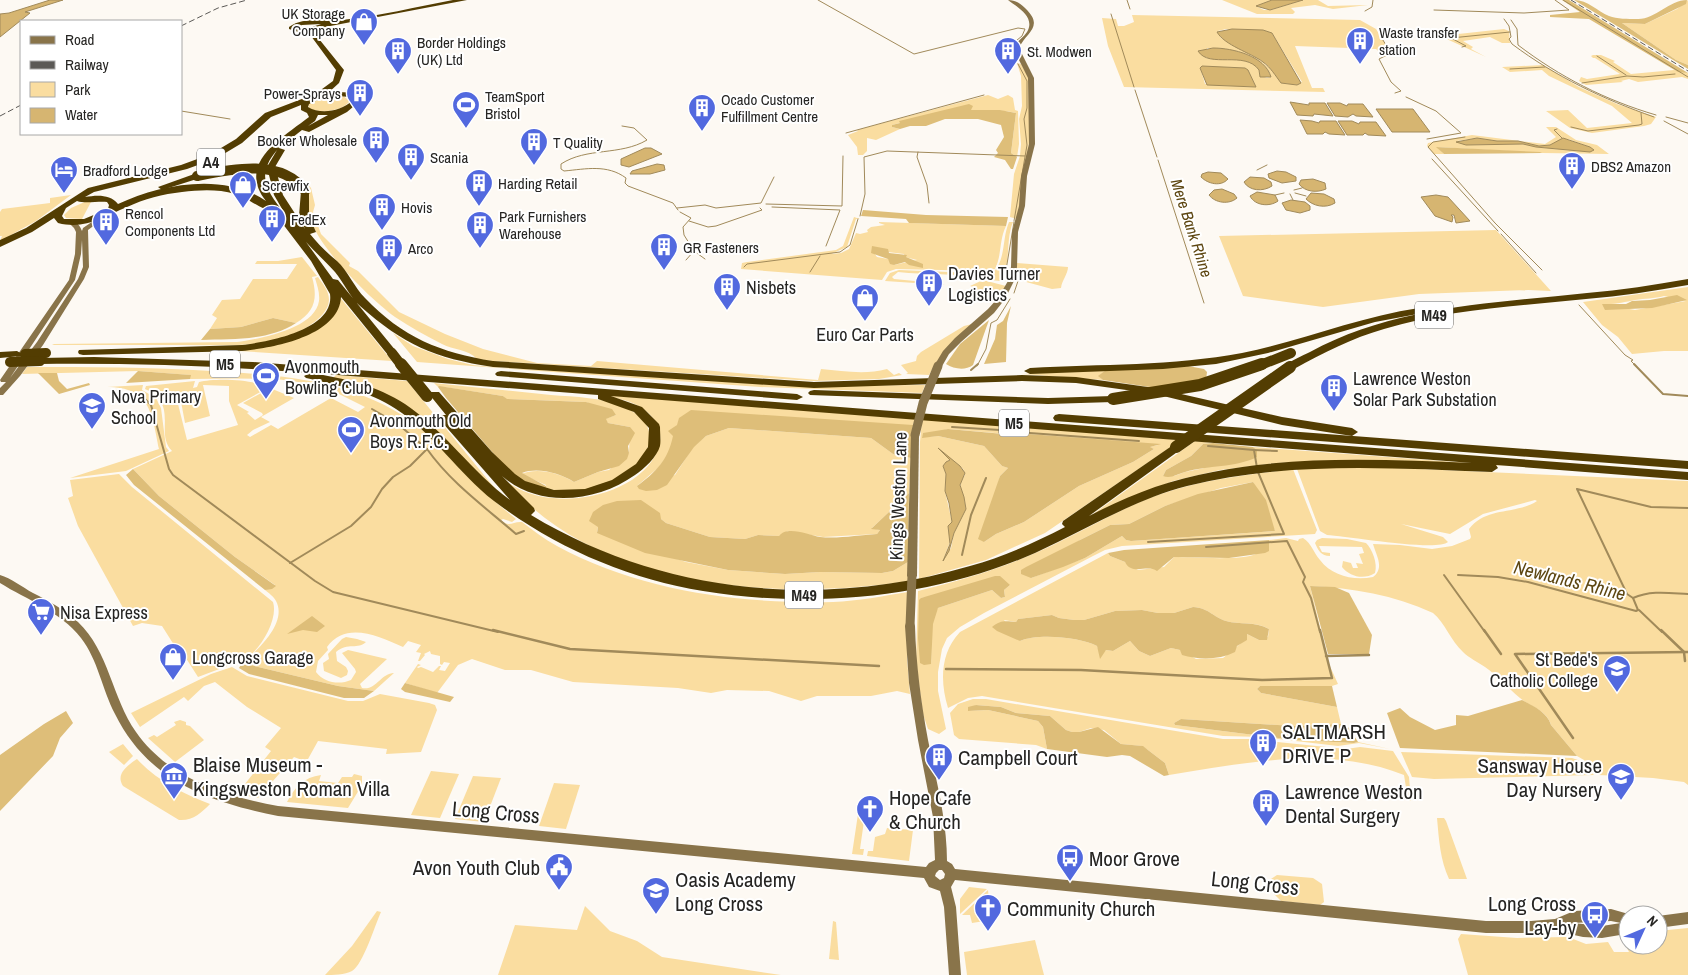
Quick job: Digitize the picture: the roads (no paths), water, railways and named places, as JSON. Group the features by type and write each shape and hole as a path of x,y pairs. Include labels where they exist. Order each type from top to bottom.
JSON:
{"highway":[{"path":"352,95 333,94 310,99 304,106 310,112 344,110 356,101 352,95 344,90 344,68 316,32 316,26 464,0"},
{"name":"A4","path":"0,246 92,190 184,167 214,156 239,142 268,115 310,99 336,84 340,77 340,70 314,36 301,31 316,26"},
{"name":"M5","path":"336,268 320,252 286,208 272,184 271,167 276,156 294,138 310,127 344,110"},
{"name":"A4","path":"105,198 106,194 112,190 216,160 238,148 262,126 274,118 293,112 310,112"},
{"name":"M5","path":"0,355 9,360 94,352 242,348 268,345 294,337 318,324 331,311 335,303 333,290 315,262 263,192 260,185 263,161 274,148 312,119 314,116 310,112"},
{"name":"M5","path":"105,198 148,191 198,176 237,170 272,171 293,178 302,185 305,191 305,222 397,352 473,452 519,503 568,541"},
{"name":"M5","path":"112,210 160,194 195,189 223,189 247,193 266,205 290,229"},
{"path":"105,198 114,203 112,210 102,216 87,221 71,223 58,219 57,214 62,209 84,200 105,198"},
{"name":"A4","path":"0,246 39,230 71,223"},
{"name":"M5","path":"315,262 397,352"},
{"name":"M49","path":"704,389 1048,401 1113,399 1200,385 1242,372 1289,348 1362,325 1419,311 1484,302 1607,290 1688,277"},
{"name":"M49","path":"169,361 303,374 337,381 375,394 396,404 417,420 476,479 499,499 546,530 568,541 635,569 681,581 729,590 803,595 872,591 922,583 1009,558 1039,544 1306,356 1345,339 1410,320 1491,307 1609,296 1688,282"},
{"name":"M5","path":"360,299 383,321 411,341 431,351 470,361 512,366 785,383 872,384 1022,378 1076,380 1155,391 1291,423 1372,436 1507,451"},
{"path":"872,384 1020,371 1179,364 1289,348"},
{"name":"M5","path":"94,352 295,359 1688,465"},
{"name":"M5","path":"43,357 253,365 409,376 1688,476"},
{"name":"M5","path":"409,376 600,397 619,401 635,408 649,419 654,428 655,443 643,465 615,484 576,494 542,492 523,485 506,474 431,395"},
{"path":"1039,544 1129,501 1158,490 1236,470 1317,463 1352,463 1591,472 1620,470"}],"street":[{"name":"Kings Weston Lane","path":"941,865 941,841 935,797 913,684 910,626 915,435 923,403 938,366 946,353 1002,299 1011,281 1014,267 1015,232 1022,206 1024,176 1032,144 1032,89 1030,78 1016,48 1017,44 1029,32 1031,24 1027,13 1010,0"},
{"path":"0,392 17,374 40,343 81,279 86,267 85,229 102,216"},
{"path":"0,384 10,373 72,280 78,254 79,232 77,227 71,223"},
{"name":"Long Cross","path":"0,578 25,595 48,605 74,623 93,648 119,714 137,743 166,770 203,790 252,806 278,811 832,862 929,873"},
{"path":"948,879 938,884 932,882 929,873 931,867 941,865 948,868 955,975"},
{"name":"Long Cross","path":"948,879 1486,927 1556,925 1585,932 1618,930"},
{"name":"Long Cross","path":"1556,925 1574,917 1611,915 1618,917"},
{"path":"1668,921 1688,918"}],"water":[{"path":"50,0 63,0 25,12 30,13 0,37 0,14"},
{"path":"1272,0 1303,0 1270,10 1256,6"},
{"path":"1232,29 1263,30 1272,33 1301,83 1297,85 1281,83 1271,69 1263,62 1231,45 1220,37 1217,32"},
{"path":"1213,48 1239,52 1255,59 1268,70 1271,77 1260,77 1259,70 1253,64 1245,61 1210,59 1198,51"},
{"path":"1202,66 1245,68 1248,70 1256,87 1207,85 1200,68"},
{"path":"1290,102 1309,105 1309,103 1325,103 1333,116 1297,115"},
{"path":"1327,103 1340,103 1347,106 1348,104 1363,104 1373,117 1356,116 1353,114 1348,117 1335,116"},
{"path":"1376,109 1413,109 1430,132 1392,132"},
{"path":"1300,120 1319,123 1320,121 1336,121 1345,135 1325,132 1323,134 1307,134"},
{"path":"1338,121 1352,121 1359,124 1360,122 1376,122 1386,136 1368,135 1365,133 1363,135 1347,135"},
{"path":"1477,138 1497,141 1518,141 1539,146 1550,145 1563,138 1594,150 1590,152 1536,147 1523,144 1466,145 1456,142"},
{"path":"645,148 651,148 662,154 629,167 621,165 621,159"},
{"path":"657,164 664,165 665,170 650,174 630,174 632,171"},
{"path":"1277,171 1286,172 1296,177 1296,181 1282,183 1269,178 1268,174"},
{"path":"1208,172 1221,173 1228,179 1218,184 1211,183 1201,177 1202,174"},
{"path":"1250,177 1264,178 1271,182 1272,186 1265,189 1253,189 1244,182"},
{"path":"1313,179 1325,183 1326,189 1311,191 1304,189 1299,184 1301,180"},
{"path":"1222,189 1234,194 1237,198 1230,202 1222,202 1215,200 1209,195 1214,190"},
{"path":"1257,192 1275,195 1278,201 1271,204 1259,204 1250,196"},
{"path":"1311,193 1324,194 1334,199 1335,203 1327,206 1316,205 1306,199"},
{"path":"1436,195 1448,197 1470,221 1456,223 1454,215 1451,215 1453,217 1452,222 1435,216 1421,197"},
{"path":"1291,200 1305,202 1310,206 1310,210 1300,213 1286,210 1282,203"},
{"path":"938,448 960,466 965,473 960,485 966,509 943,561 950,544 948,526 952,522 945,491 946,474 943,466 950,460"}],"waterway":[{"path":"818,0 914,54 1018,28 1025,29 1022,36 1011,45 1016,59"},
{"name":"Mere Bank Rhine","path":"1127,0 1130,9"},
{"path":"1365,11 1372,7 1373,0"},
{"path":"1434,10 1524,13 1569,10 1555,0"},
{"path":"1563,0 1688,77"},
{"name":"Mere Bank Rhine","path":"1111,14 1134,87"},
{"path":"1504,19 1509,26 1511,37 1509,39 1512,44 1529,56 1580,86 1616,103 1654,117"},
{"path":"1511,20 1517,29 1518,45 1534,57 1601,95 1656,115"},
{"path":"1462,47 1466,46 1451,38 1510,32"},
{"path":"1381,37 1391,53 1379,59 1391,82 1401,91 1395,93"},
{"path":"1597,56 1626,75"},
{"path":"1014,221 1027,145 1024,119 1027,108 1027,81 1018,64"},
{"path":"1510,69 1545,67"},
{"path":"1582,83 1627,76 1643,77 1675,74"},
{"name":"Mere Bank Rhine","path":"1135,90 1157,157"},
{"path":"846,133 984,95"},
{"path":"1406,97 1436,111 1461,133 1427,139"},
{"path":"182,111 230,119"},
{"path":"1571,127 1588,131 1639,125 1642,124 1641,113"},
{"path":"1666,117 1688,123"},
{"path":"1664,121 1688,134"},
{"path":"622,126 634,128 647,140 626,148 582,155 561,164 561,169 564,171 596,168 611,171 626,178 625,183 628,186 673,203 678,210"},
{"path":"1557,129 1554,130 1562,138"},
{"path":"1465,137 1433,142 1428,147 1495,223 1542,270"},
{"path":"860,216 865,194 864,157 887,151 918,152"},
{"path":"918,152 1025,156"},
{"path":"918,152 917,157 927,185 929,203"},
{"path":"766,204 842,206 843,156"},
{"path":"1432,159 1498,231"},
{"name":"Mere Bank Rhine","path":"1158,160 1204,303"},
{"path":"1257,170 1267,165"},
{"path":"677,208 705,205 716,208 761,203 774,177"},
{"path":"1294,190 1302,188"},
{"path":"1275,195 1284,193"},
{"path":"1295,193 1306,196"},
{"path":"1290,194 1293,200"},
{"path":"772,207 840,210 826,246"},
{"path":"689,221 708,227 716,226 762,210 760,208"},
{"path":"680,212 691,218 683,227 684,235 694,251"},
{"path":"744,267 747,264 840,252 850,245 858,219"},
{"path":"1008,278 1005,276 1014,222"},
{"path":"1501,234 1536,273"},
{"path":"686,260 694,251"},
{"path":"694,251 705,259"},
{"path":"810,272 820,256"},
{"path":"1014,293 1018,281"},
{"path":"977,366 986,349 991,323 997,320 1010,299"},
{"path":"1579,305 1625,355 1633,360 1631,361 1634,364"},
{"path":"971,370 978,364"},
{"path":"1634,364 1663,394 1688,396"},
{"path":"145,399 151,405 169,469 173,475 290,563"},
{"path":"372,409 398,424 427,449"},
{"path":"952,427 1000,430"},
{"path":"1004,431 1139,441"},
{"path":"1208,446 1254,450"},
{"path":"290,563 351,526 371,507 382,489 393,477 410,466 427,449"},
{"path":"427,449 458,484 516,534 524,531"},
{"path":"1254,450 1277,451"},
{"path":"1254,450 1257,468"},
{"path":"1148,542 1284,534 1258,472"},
{"path":"962,555 971,515 986,478"},
{"path":"1633,598 1627,594 1577,489 1651,507 1688,508"},
{"path":"1206,547 1287,541 1305,577 1303,582 1311,598 1320,632"},
{"path":"290,563 333,592 498,632"},
{"path":"1444,575 1485,632"},
{"name":"Newlands Rhine","path":"1458,575 1498,577 1528,582 1636,611 1638,610 1633,598"},
{"name":"Newlands Rhine","path":"1633,598 1640,595 1660,593 1688,594"},
{"path":"1639,610 1662,632"},
{"path":"493,630 570,649 879,666"},
{"path":"1320,630 1326,656"},
{"path":"1484,630 1501,654"},
{"path":"1661,630 1684,652"},
{"path":"1573,738 1515,654 1684,652"},
{"path":"1684,652 1685,661"},
{"path":"1326,656 1369,655"},
{"path":"946,669 1081,670 1262,680 1332,678 1326,656"}],"railway":[{"path":"182,26 218,8 247,0"},
{"path":"1571,0 1688,71"},
{"path":"0,116 20,106"}],"place":[{"name":"UK Storage Company","path":"364,46"},
{"name":"Waste transfer station","path":"1360,65"},
{"name":"Border Holdings (UK) Ltd","path":"398,75"},
{"name":"St. Modwen","path":"1008,75"},
{"name":"Power-Sprays","path":"360,117"},
{"name":"TeamSport Bristol","path":"466,129"},
{"name":"Ocado Customer Fulfillment Centre","path":"702,132"},
{"name":"Booker Wholesale","path":"376,164"},
{"name":"T Quality","path":"534,166"},
{"name":"Scania","path":"411,181"},
{"name":"DBS2 Amazon","path":"1572,190"},
{"name":"Bradford Lodge","path":"64,194"},
{"name":"Harding Retail","path":"479,207"},
{"name":"Screwfix","path":"243,209"},
{"name":"Hovis","path":"382,231"},
{"name":"FedEx","path":"272,243"},
{"name":"Rencol Components Ltd","path":"106,246"},
{"name":"Park Furnishers Warehouse","path":"480,249"},
{"name":"GR Fasteners","path":"664,271"},
{"name":"Arco","path":"389,272"},
{"name":"Davies Turner Logistics","path":"929,307"},
{"name":"Nisbets","path":"727,311"},
{"name":"Euro Car Parts","path":"865,322"},
{"name":"Avonmouth Bowling Club","path":"266,400"},
{"name":"Lawrence Weston Solar Park Substation","path":"1334,412"},
{"name":"Nova Primary School","path":"92,430"},
{"name":"Avonmouth Old Boys R.F.C.","path":"351,454"},
{"name":"Nisa Express","path":"41,636"},
{"name":"Longcross Garage","path":"173,681"},
{"name":"St Bede's Catholic College","path":"1617,693"},
{"name":"SALTMARSH DRIVE P","path":"1263,767"},
{"name":"Campbell Court","path":"939,781"},
{"name":"Blaise Museum - Kingsweston Roman Villa","path":"174,800"},
{"name":"Sansway House Day Nursery","path":"1621,801"},
{"name":"Lawrence Weston Dental Surgery","path":"1266,827"},
{"name":"Hope Cafe & Church","path":"870,833"},
{"name":"Moor Grove","path":"1070,882"},
{"name":"Avon Youth Club","path":"559,891"},
{"name":"Oasis Academy Long Cross","path":"656,915"},
{"name":"Community Church","path":"988,932"},
{"name":"Long Cross Lay-by","path":"1595,939"}]}
